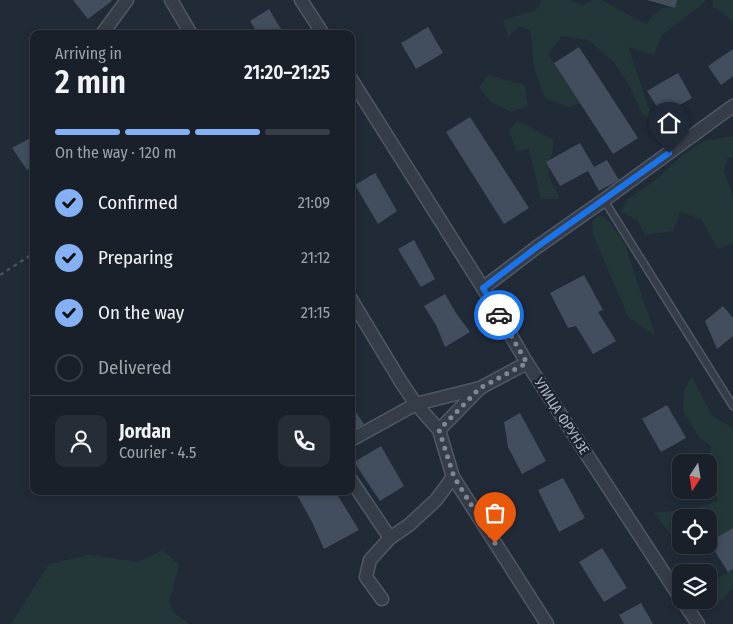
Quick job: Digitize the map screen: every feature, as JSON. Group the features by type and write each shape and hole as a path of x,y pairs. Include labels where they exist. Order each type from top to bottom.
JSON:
{"street":[{"path":"105,30 127,0"},
{"path":"171,0 189,30"},
{"path":"301,0 320,30"},
{"name":"УЛИЦА ФРУНЗЕ","path":"355,85 483,288 527,363 672,585"},
{"path":"483,288 733,106"},
{"path":"355,305 416,404 439,430 454,477 547,624"},
{"path":"355,438 416,404 480,388 527,363"},
{"path":"439,430 480,388"},
{"path":"382,599 366,577 370,560 390,538 409,525 436,500 454,477"},
{"path":"355,486 390,538"},
{"name":"УЛИЦА ФРУНЗЕ","path":"688,609 698,624"}],"lane":[{"path":"604,200 733,406"}],"path":[{"path":"0,275 30,256"}],"green space":[{"path":"540,0 569,0 583,5 592,0 601,0 646,24 662,9 675,8 677,0 706,0 662,35 654,55 628,47 654,123 643,115 629,85 614,62 588,40 562,36 548,54 580,103 569,107 545,98 534,68 530,30 519,26 508,37 503,20 536,10"},
{"path":"712,0 733,0 733,22 713,7"},
{"path":"488,75 525,85 528,106 511,112 490,101 479,87"},
{"path":"517,121 554,140 548,175 560,199 541,199 529,149 517,151 509,131"},
{"path":"733,136 733,158 728,157 724,171 733,197 733,243 718,249 702,220 680,212 673,231 645,235 638,221 621,211 628,199 657,179 679,158 704,141"},
{"path":"600,215 607,219 625,244 656,336 629,318 593,235 592,221"},
{"path":"692,377 712,416 733,428 733,528 717,537 717,509 692,509 718,501 718,454 710,454 711,446 700,438 683,411 684,390"},
{"path":"672,511 672,536 654,513"},
{"path":"163,550 179,565 169,603 175,614 190,624 11,624 49,564 89,555 139,562"},
{"path":"733,569 733,588 717,605 717,578"}],"building":[{"path":"73,0 111,0 112,1 88,19"},
{"path":"647,0 677,0 675,8"},
{"path":"269,9 282,30 256,30 250,21"},
{"path":"428,27 443,53 416,69 401,43"},
{"path":"579,47 638,138 613,154 554,63"},
{"path":"733,49 733,76 721,85 708,66"},
{"path":"678,73 692,98 662,115 647,91"},
{"path":"470,117 529,208 504,224 446,132"},
{"path":"30,138 30,168 27,170 12,148"},
{"path":"580,143 594,167 607,160 619,180 599,191 588,171 560,186 546,162"},
{"path":"375,173 397,211 378,224 355,185"},
{"path":"414,240 435,279 421,287 398,249"},
{"path":"584,275 603,310 598,312 616,341 593,354 576,326 568,328 550,293"},
{"path":"445,294 470,332 445,347 436,325 424,306"},
{"path":"723,306 733,318 733,336 717,349 705,321"},
{"path":"667,405 686,438 661,452 642,419"},
{"path":"355,411 364,424 355,430"},
{"path":"520,413 546,461 522,474 508,447 504,422"},
{"path":"381,446 404,486 380,501 355,461"},
{"path":"563,478 585,518 559,532 538,490"},
{"path":"297,495 337,495 359,530 324,549"},
{"path":"733,528 733,569 728,572 717,554 717,537"},
{"path":"602,548 627,588 604,602 579,562"},
{"path":"641,603 653,624 624,624 619,615"}],"way so far":[{"path":"495,543 454,477 439,430 480,388 527,363 499,315"}],"route":[{"path":"499,315 483,288 669,153"}]}
